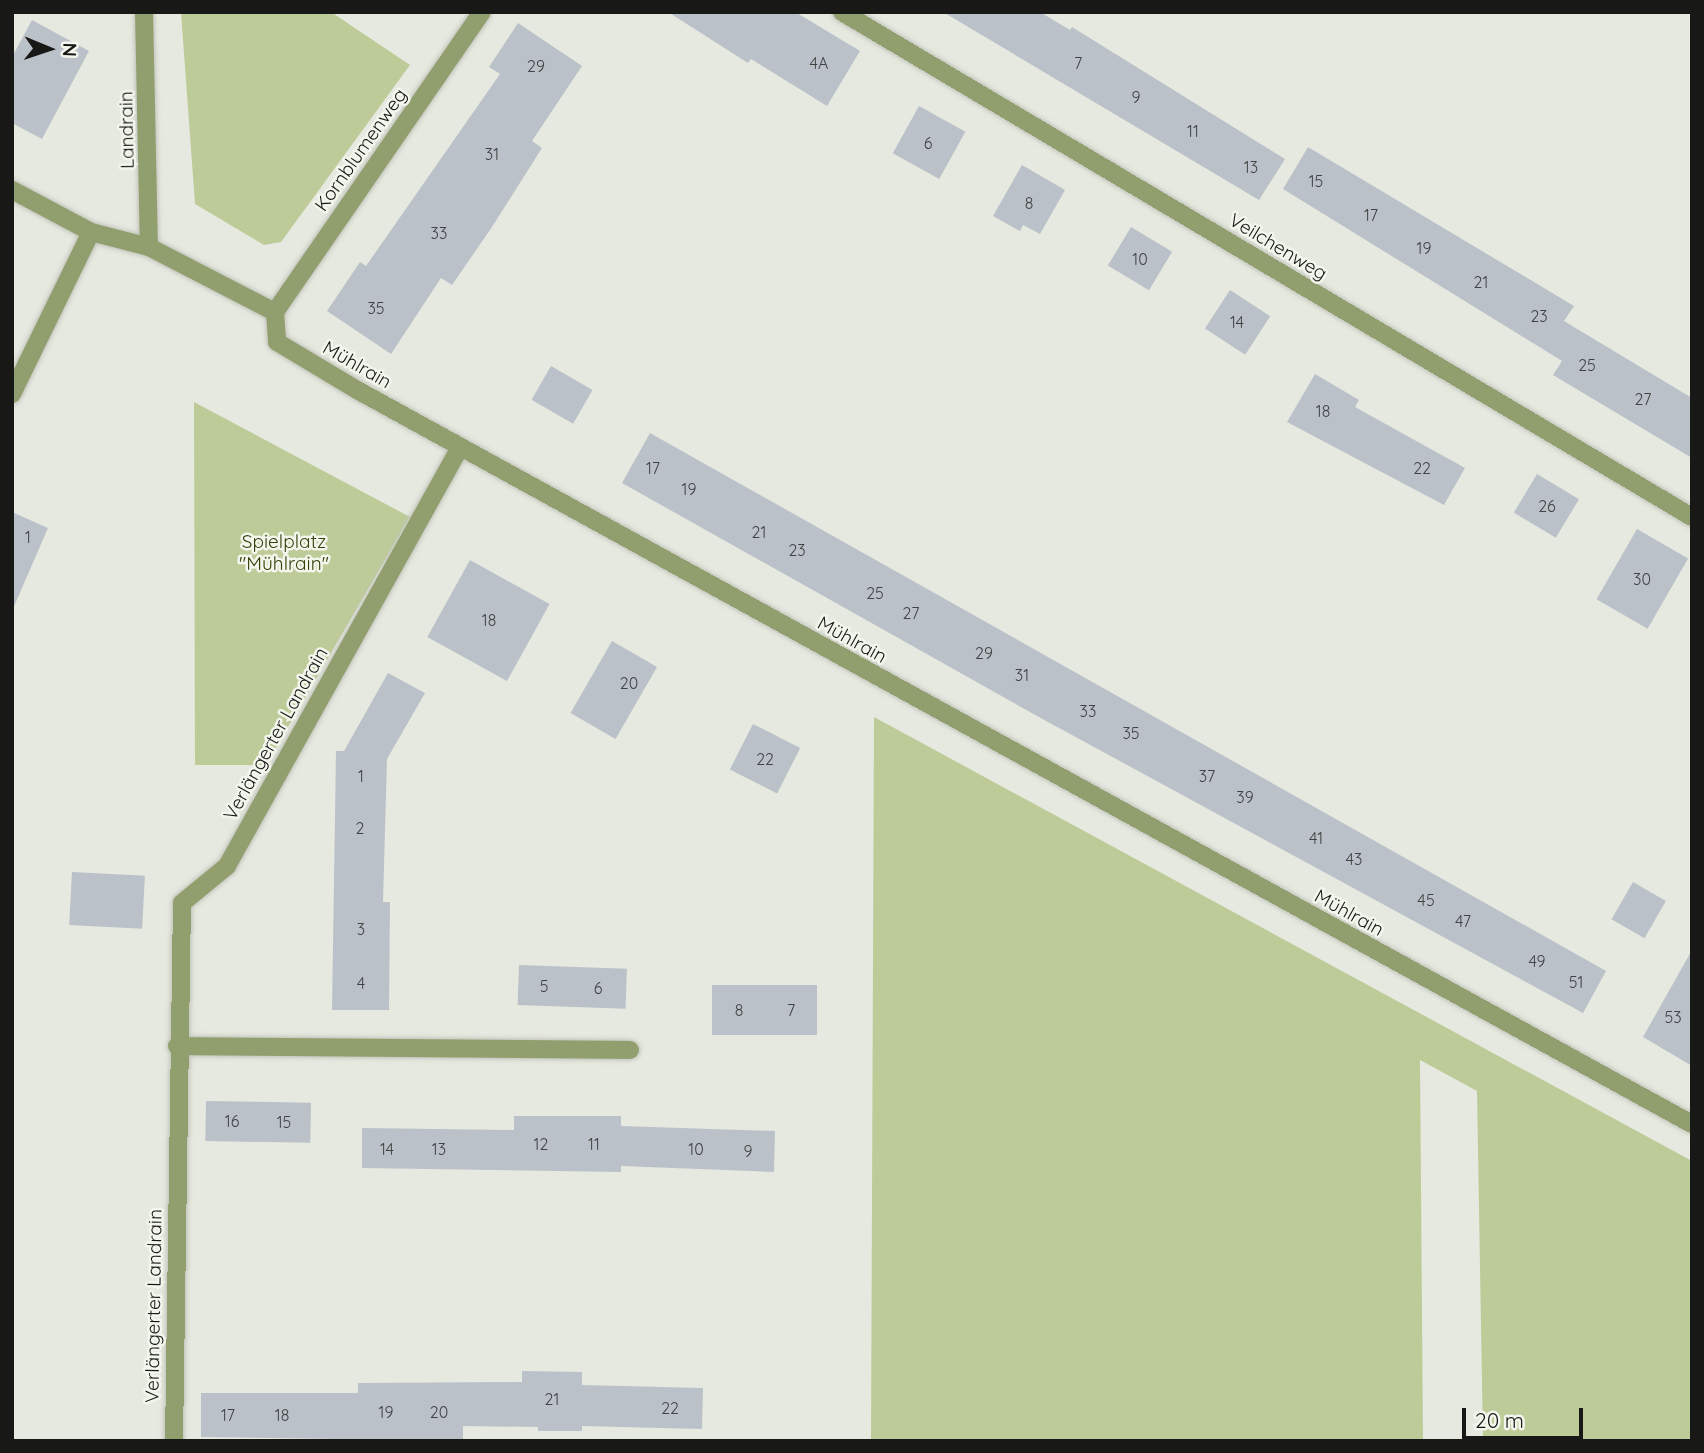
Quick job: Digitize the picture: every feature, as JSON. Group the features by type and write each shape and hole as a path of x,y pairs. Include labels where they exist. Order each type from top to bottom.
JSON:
{"street":[{"name":"Landrain","path":"145,12 149,247"},
{"name":"Kornblumenweg","path":"275,312 482,12"},
{"name":"Veilchenweg","path":"842,12 1692,517"},
{"path":"12,190 90,232 149,247 275,312"},
{"path":"12,394 90,232"},
{"name":"Mühlrain","path":"275,312 276,342 460,448 1692,1124"},
{"name":"Verlängerter Landrain","path":"174,1441 177,1046 183,904 227,866 460,448"},
{"path":"177,1046 630,1050"}],"green space":[{"path":"181,12 331,12 410,65 281,242 264,245 195,204"},
{"name":"Spielplatz \"Mühlrain\"","path":"194,402 410,517 266,765 195,765"},
{"path":"874,717 1692,1161 1692,1441 1483,1441 1477,1091 1420,1060 1423,1441 871,1441"}],"building":[{"path":"668,12 797,13 860,51 827,106 751,59 748,63"},
{"path":"943,12 1040,12 1070,30 1072,27 1285,159 1259,200"},
{"path":"32,20 89,51 42,139 12,123 12,57"},
{"path":"518,23 582,66 532,141 542,148 492,227 452,285 441,278 391,354 327,311 360,262 366,266 500,74 489,67"},
{"path":"919,106 965,132 939,179 893,153"},
{"path":"1308,147 1574,306 1564,321 1692,398 1692,458 1553,375 1562,361 1283,189"},
{"path":"1022,165 1065,190 1040,234 1023,225 1020,231 993,216"},
{"path":"1131,227 1172,252 1149,290 1108,266"},
{"path":"1230,290 1270,316 1245,355 1205,329"},
{"path":"551,366 593,390 573,424 532,400"},
{"path":"1315,374 1359,400 1355,407 1465,468 1444,505 1287,422"},
{"path":"650,433 1606,971 1583,1013 1037,716 622,483"},
{"path":"1537,474 1579,499 1556,538 1514,513"},
{"path":"12,512 48,528 12,611"},
{"path":"1637,529 1688,558 1648,629 1596,599"},
{"path":"470,560 550,604 507,681 427,637"},
{"path":"612,641 657,667 616,739 570,713"},
{"path":"388,673 425,693 387,759 383,902 390,902 389,1010 332,1010 336,751 344,751"},
{"path":"753,724 800,748 777,794 730,769"},
{"path":"72,872 145,876 142,929 69,925"},
{"path":"1633,882 1666,901 1644,938 1612,919"},
{"path":"1692,950 1692,1066 1643,1037"},
{"path":"519,965 627,969 626,1009 518,1005"},
{"path":"712,985 817,985 817,1035 712,1035"},
{"path":"206,1101 311,1103 310,1143 205,1141"},
{"path":"514,1116 621,1116 621,1126 775,1131 774,1172 621,1166 621,1172 362,1168 362,1128 514,1130"},
{"path":"522,1371 582,1372 582,1385 703,1388 702,1429 582,1426 582,1431 538,1431 538,1427 463,1426 463,1441 201,1437 201,1393 358,1393 358,1383 522,1382"}]}
